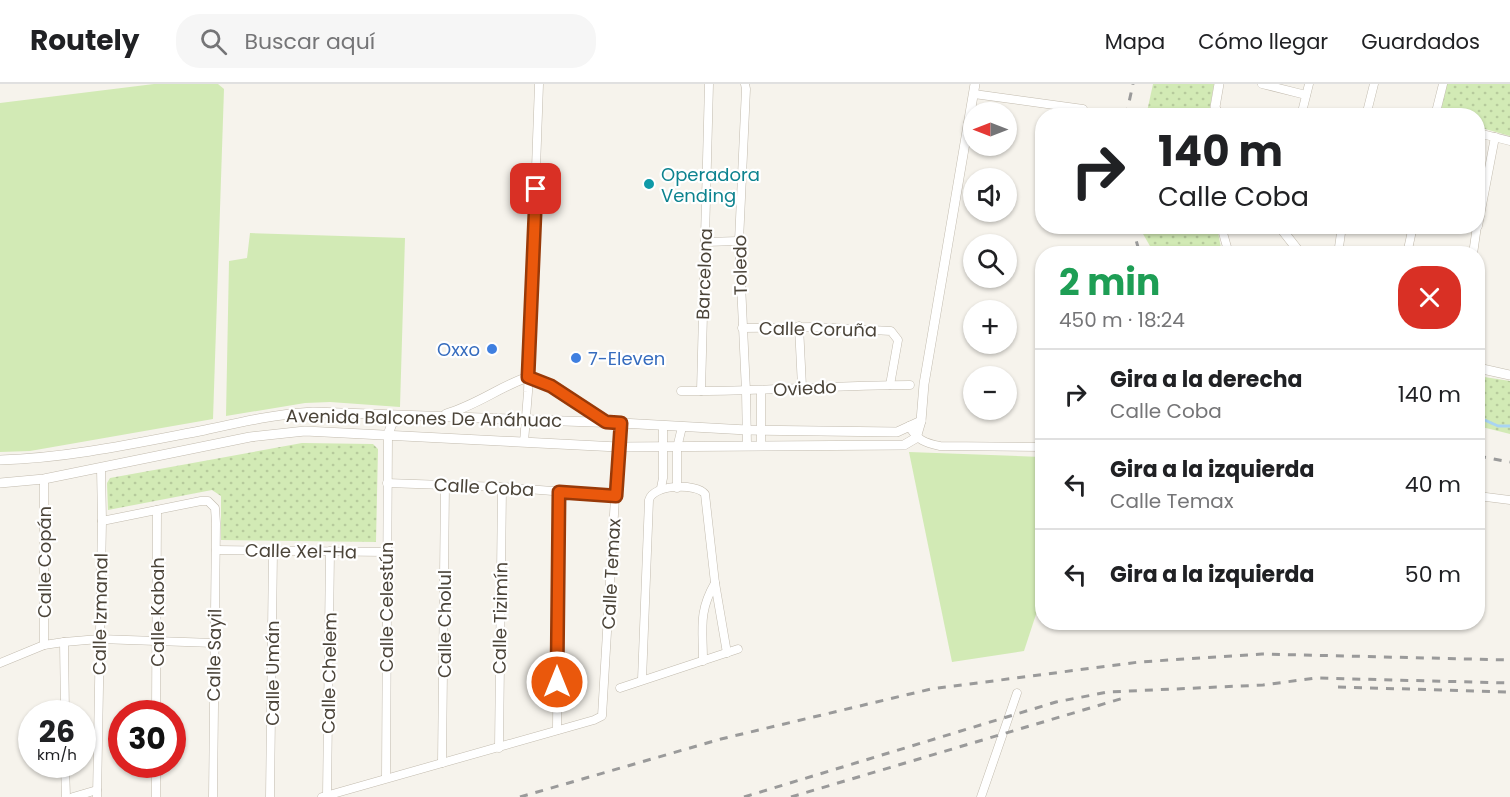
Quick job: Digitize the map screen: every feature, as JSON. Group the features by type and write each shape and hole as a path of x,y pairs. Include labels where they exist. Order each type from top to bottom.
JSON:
{"street":[{"path":"524,442 539,84"},
{"name":"Barcelona","path":"700,391 709,84"},
{"name":"Toledo","path":"744,430 746,391 739,241 745,84"},
{"path":"1217,108 1219,84"},
{"path":"1262,84 1306,95"},
{"path":"1303,108 1309,84"},
{"path":"1368,108 1374,84"},
{"path":"1437,108 1443,84"},
{"path":"916,438 921,421 924,384 974,89 1078,108"},
{"path":"1485,135 1510,141"},
{"path":"1485,189 1495,137"},
{"path":"1285,234 1295,246"},
{"path":"705,242 739,241"},
{"path":"800,326 802,387"},
{"name":"Calle Coruña","path":"742,328 800,326 894,333 898,340 890,385"},
{"path":"1485,370 1510,375"},
{"path":"438,417 471,406 512,382 528,377 551,386 606,422"},
{"name":"Oviedo","path":"681,391 910,385"},
{"path":"761,390 764,445"},
{"name":"Avenida Balcones De Anáhuac","path":"0,460 58,456 284,414 314,412 606,422 744,430 897,432 921,421"},
{"path":"388,435 390,426 394,422 403,418 420,416"},
{"name":"Calle Temax","path":"557,730 602,716 621,423"},
{"path":"661,488 663,426"},
{"path":"909,426 916,438 940,446 1035,447"},
{"path":"677,488 677,448 682,427"},
{"path":"744,430 744,446"},
{"name":"Avenida Balcones De Anáhuac","path":"0,483 101,468 286,432 328,431 663,448 764,445 899,446 916,438"},
{"name":"Calle Celestún","path":"386,778 388,435"},
{"path":"58,456 95,456 101,468"},
{"name":"Calle Izmanal","path":"97,793 101,468"},
{"name":"Calle Copán","path":"44,478 44,645"},
{"name":"Calle Coba","path":"387,483 616,496"},
{"name":"Calle Cholul","path":"442,763 445,485"},
{"name":"Calle Tizimín","path":"499,748 502,488"},
{"path":"642,680 649,500 653,492 661,488 699,488 705,494 715,583 727,653"},
{"path":"325,796 557,730 559,492"},
{"path":"1485,497 1510,500"},
{"name":"Calle Sayil","path":"157,510 205,501 212,504 216,512 213,797"},
{"path":"102,521 157,510"},
{"name":"Calle Kabah","path":"156,700 157,510"},
{"name":"Calle Xel-Ha","path":"216,550 386,552"},
{"name":"Calle Umán","path":"270,797 273,550"},
{"name":"Calle Chelem","path":"325,796 330,551"},
{"path":"702,661 702,615 706,599 715,583"},
{"path":"0,663 44,645 64,642 99,639 214,642"},
{"path":"64,642 65,700"},
{"path":"620,688 738,649"},
{"path":"981,797 1017,693"},
{"path":"65,778 66,797"},
{"path":"156,778 156,797"},
{"path":"73,797 97,793"}],"green space":[{"path":"154,84 218,84 224,89 213,419 30,451 0,452 0,103"},
{"path":"1153,84 1214,84 1210,108 1148,108"},
{"path":"1445,84 1510,84 1510,136 1485,129 1485,108 1440,108"},
{"path":"250,233 405,238 400,407 330,402 305,403 226,416 229,261 247,258"},
{"path":"1143,234 1218,234 1221,246 1150,246"},
{"path":"1485,377 1510,381 1510,434 1485,428"},
{"path":"302,443 373,444 378,449 376,542 221,540 221,496 212,490 108,510 107,483 110,478"},
{"path":"909,452 1035,457 1035,617 1024,651 952,662"}],"waterway":[{"path":"1485,420 1498,426 1510,426"}],"railway":[{"path":"1128,108 1133,84"},
{"path":"1134,234 1138,246"},
{"path":"1485,457 1510,462"},
{"path":"520,797 721,739 931,689 1139,662 1262,654 1510,660"},
{"path":"744,797 1056,702 1108,692 1263,685 1316,678 1510,683"},
{"path":"1338,687 1510,692"},
{"path":"791,797 1127,697"}],"place":[{"name":"Operadora Vending","path":"649,184"},
{"name":"Oxxo","path":"492,349"},
{"name":"7-Eleven","path":"576,358"}],"route":[{"path":"536,189 528,377 551,386 606,422 621,423 616,496 559,492 557,682"}]}
